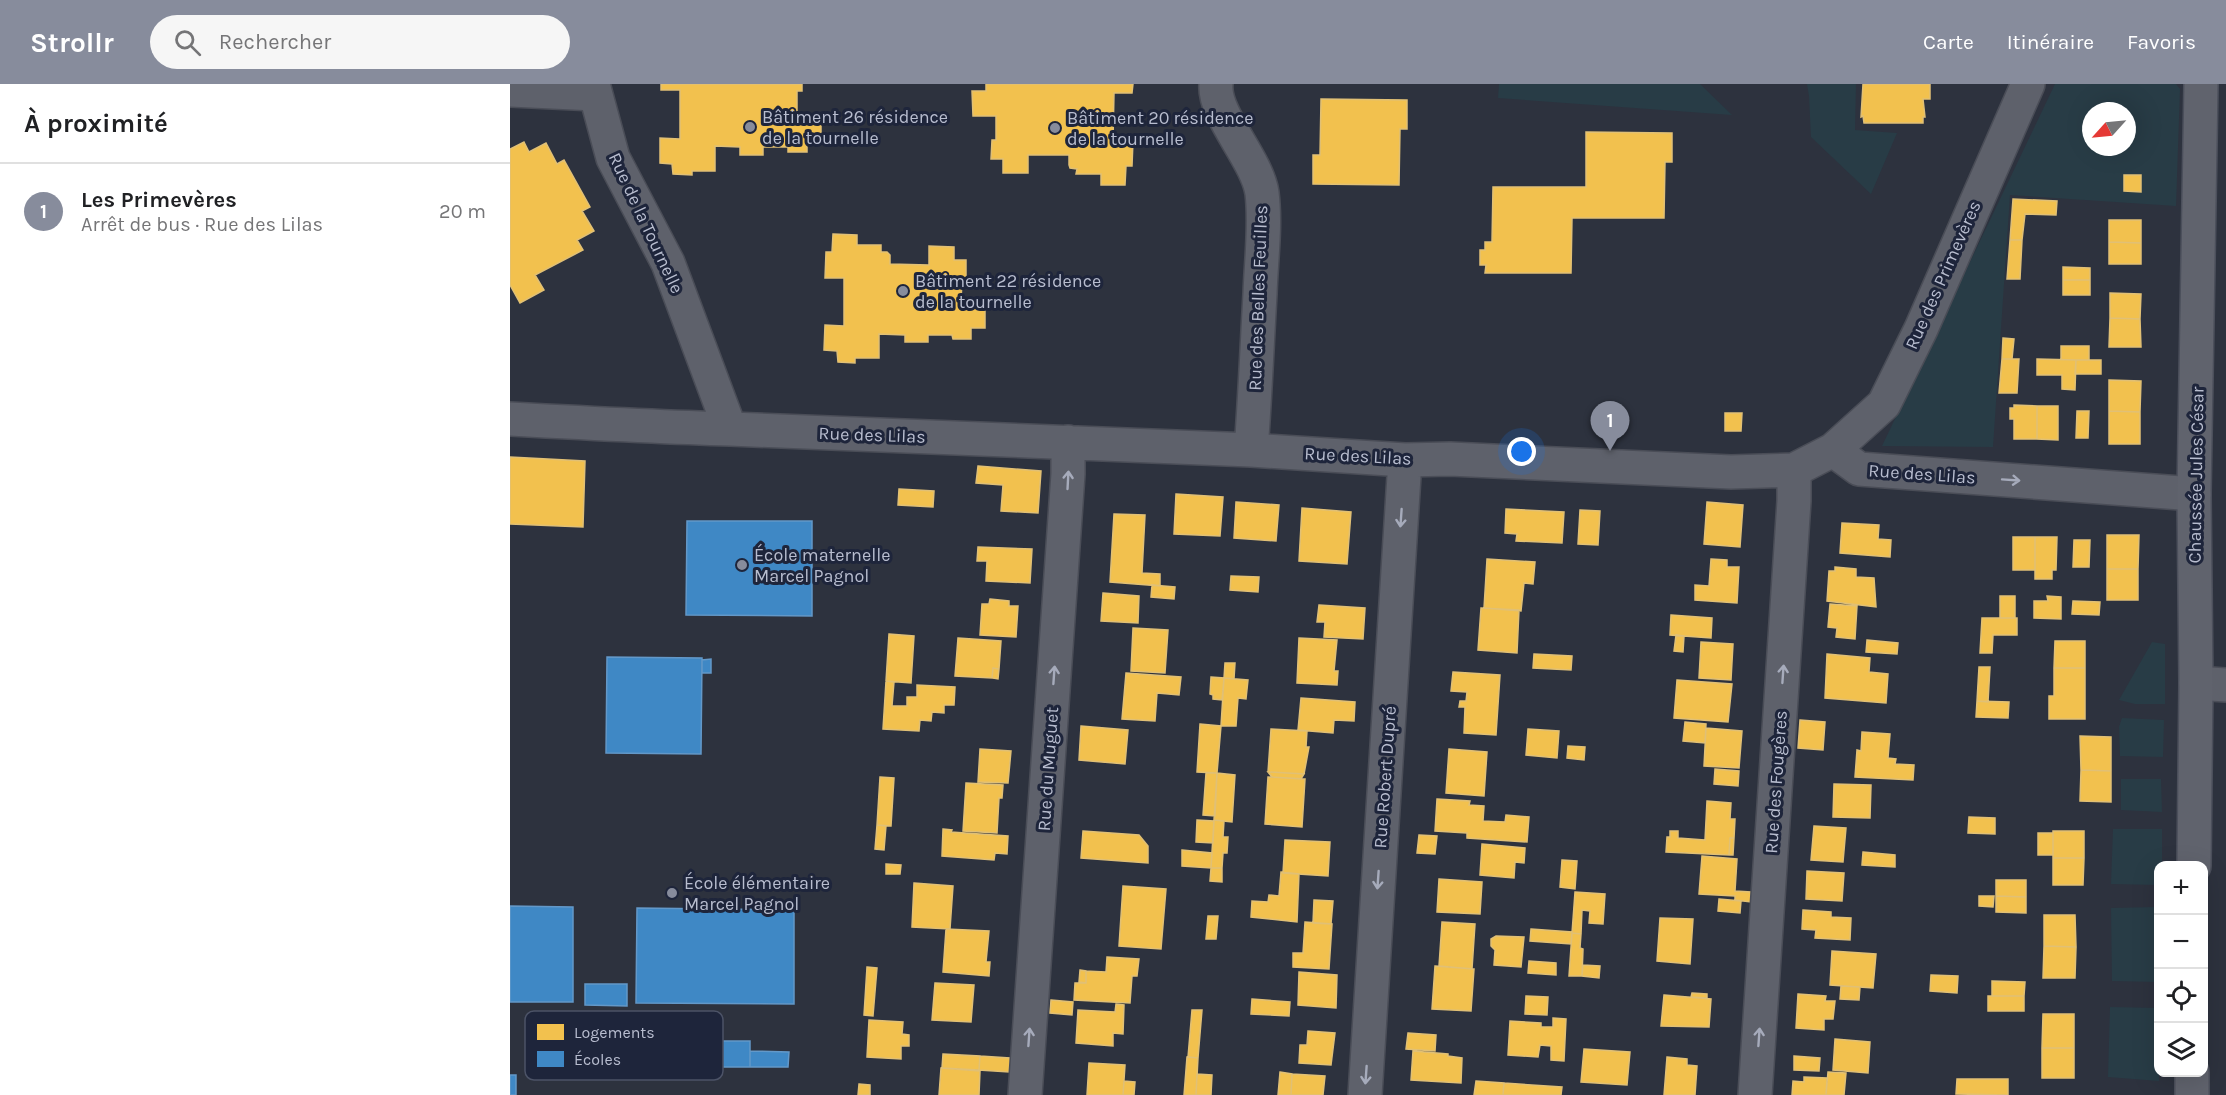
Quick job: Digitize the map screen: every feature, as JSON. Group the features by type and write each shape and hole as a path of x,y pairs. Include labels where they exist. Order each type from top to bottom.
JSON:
{"main road":[{"name":"Chaussée Jules César","path":"2194,861 2211,684 2194,494 2201,84"},
{"path":"2192,1077 2192,1095"}],"street":[{"name":"Rue des Belles Feuilles","path":"1216,84 1221,107 1249,158 1262,191 1262,252 1251,450"},
{"name":"Rue des Primevères","path":"1833,450 1884,404 1921,329 2028,84"},
{"path":"510,90 594,89"},
{"name":"Rue de la Tournelle","path":"594,89 613,158 668,263 730,429"},
{"name":"Rue des Lilas","path":"510,419 644,427 1068,442 1405,460 1469,460 1731,472 1794,470 1833,450 1859,470 2194,494"},
{"name":"Rue du Muguet","path":"1025,1095 1068,486 1068,442"},
{"name":"Rue Robert Dupré","path":"1365,1095 1405,460"},
{"name":"Rue des Fougères","path":"1755,1095 1794,501 1794,470"}],"shaded area":[{"path":"1499,84 1700,84 1732,115 1498,98"},
{"path":"1807,84 1856,84 1855,130 1897,133 1871,194 1811,137"},
{"path":"2055,84 2176,84 2180,89 2176,206 2010,195 1993,447 1882,446"},
{"path":"2152,642 2165,644 2165,704 2135,704 2119,700"},
{"path":"2122,718 2164,720 2163,757 2120,756 2119,727"},
{"path":"2121,779 2161,779 2162,812 2121,810"},
{"path":"2113,829 2162,829 2162,861 2154,861 2154,885 2111,884"},
{"path":"2154,907 2154,982 2112,981 2111,908"},
{"path":"2110,1007 2154,1008 2154,1077 2159,1077 2159,1081 2108,1077"}],"building: Logements":[{"name":"Bâtiment 26 résidence de la tournelle","path":"661,84 802,84 802,91 797,91 797,115 821,116 821,140 807,140 807,152 788,152 788,147 763,147 763,155 740,155 740,147 715,146 715,171 692,171 692,175 673,174 672,164 660,163 660,138 680,139 680,90 661,90"},
{"name":"Bâtiment 20 résidence de la tournelle","path":"986,84 1133,84 1132,93 1114,93 1113,140 1133,141 1132,166 1126,166 1125,185 1101,185 1101,174 1076,174 1077,169 1070,168 1069,155 1028,155 1028,173 1003,173 1003,159 991,159 992,140 996,140 996,116 973,116 972,91 986,91"},
{"path":"1863,84 1930,84 1930,99 1923,99 1925,117 1923,117 1923,123 1864,123 1863,116 1861,117"},
{"path":"1321,99 1407,100 1407,129 1400,129 1399,185 1313,184 1313,155 1320,155"},
{"path":"1586,132 1672,133 1672,162 1665,162 1664,218 1572,218 1571,273 1485,273 1486,265 1480,265 1480,250 1485,250 1485,242 1492,242 1493,187 1586,187"},
{"path":"524,142 529,152 546,143 557,164 564,160 590,207 582,211 594,231 577,240 583,250 535,275 544,290 520,303 510,285 510,149"},
{"path":"2124,175 2141,175 2141,192 2124,191"},
{"path":"2013,199 2057,201 2056,215 2025,214 2022,240 2010,240"},
{"path":"2109,220 2141,220 2141,243 2109,242"},
{"name":"Bâtiment 22 résidence de la tournelle","path":"833,234 857,235 857,245 881,245 881,252 887,252 890,255 890,264 929,265 929,246 954,247 954,260 966,260 966,278 962,278 961,303 985,303 985,328 971,328 971,339 953,339 952,335 928,335 928,342 905,342 905,335 879,334 879,358 855,358 855,363 838,362 837,351 824,350 825,325 844,326 844,278 825,278 826,252 832,252"},
{"path":"2010,240 2022,240 2020,279 2007,279"},
{"path":"2109,242 2141,243 2141,264 2109,264"},
{"path":"2063,267 2090,268 2090,280 2063,280"},
{"path":"2063,280 2090,280 2090,295 2063,295"},
{"path":"2110,293 2141,294 2140,319 2110,318"},
{"path":"2110,318 2140,319 2141,347 2109,347"},
{"path":"2003,338 2014,339 2012,359 2002,359"},
{"path":"2061,346 2089,346 2089,360 2061,360"},
{"path":"2002,359 2019,359 2017,393 1999,393"},
{"path":"2037,359 2076,360 2075,390 2062,389 2062,375 2037,375"},
{"path":"2076,360 2101,360 2101,374 2075,374"},
{"path":"2109,380 2141,381 2140,412 2109,411"},
{"path":"2014,405 2037,406 2037,439 2014,439 2014,419 2010,419 2010,408 2014,408"},
{"path":"2037,406 2058,406 2058,440 2037,439"},
{"path":"2077,411 2089,411 2088,438 2076,438"},
{"path":"2109,411 2140,412 2140,444 2109,444"},
{"path":"1725,413 1742,413 1741,431 1725,431"},
{"path":"510,457 585,461 583,527 510,524"},
{"path":"978,466 1041,471 1038,513 1001,511 1003,485 976,483"},
{"path":"899,489 934,491 933,507 898,505"},
{"path":"1176,494 1223,497 1220,536 1174,534"},
{"path":"1236,502 1279,505 1276,541 1234,538"},
{"path":"1707,502 1743,505 1740,547 1704,544"},
{"path":"1302,508 1351,512 1347,564 1299,561"},
{"path":"1506,509 1564,512 1562,543 1516,541 1517,534 1505,533"},
{"path":"1580,510 1600,511 1598,545 1578,544"},
{"path":"1114,514 1145,515 1142,573 1160,574 1160,586 1110,582"},
{"path":"1842,523 1879,525 1878,539 1891,540 1890,557 1840,553"},
{"path":"2107,535 2139,535 2138,569 2107,569"},
{"path":"2013,537 2035,537 2035,570 2013,570"},
{"path":"2035,537 2057,537 2056,570 2052,570 2052,579 2035,579"},
{"path":"2074,540 2090,540 2089,567 2073,567"},
{"path":"978,547 1032,549 1030,583 986,581 987,561 977,561"},
{"path":"1487,559 1535,562 1533,584 1524,583 1521,611 1484,608"},
{"path":"1711,559 1727,560 1727,567 1739,567 1737,603 1695,600 1695,585 1709,586"},
{"path":"1835,567 1856,569 1856,577 1874,578 1876,607 1827,601 1829,571 1835,571"},
{"path":"2107,569 2138,569 2138,600 2107,600"},
{"path":"1231,576 1259,577 1258,592 1230,590"},
{"path":"1152,585 1175,587 1174,599 1151,597"},
{"path":"1103,593 1139,596 1138,623 1101,621"},
{"path":"2000,596 2015,596 2015,618 2000,618"},
{"path":"2047,596 2061,597 2061,619 2034,618 2034,601 2048,601"},
{"path":"990,599 1009,601 1009,606 1018,606 1016,637 980,635 982,604 989,604"},
{"path":"2073,601 2100,602 2099,615 2072,614"},
{"path":"1830,604 1857,606 1855,639 1836,637 1837,628 1828,627"},
{"path":"1319,605 1365,608 1363,639 1324,637 1325,622 1317,622"},
{"path":"1481,608 1519,610 1517,653 1478,650"},
{"path":"1671,615 1712,618 1711,638 1670,635"},
{"path":"1982,618 2017,618 2017,635 1993,635 1992,653 1980,653"},
{"path":"1133,628 1168,630 1165,673 1131,671"},
{"path":"889,634 914,636 911,683 886,681"},
{"path":"1676,635 1684,636 1683,652 1674,651"},
{"path":"958,638 1001,641 999,669 993,668 992,678 955,676"},
{"path":"1299,638 1337,640 1334,671 1338,671 1337,685 1297,683"},
{"path":"1867,640 1898,643 1897,654 1866,652"},
{"path":"2055,641 2085,641 2085,668 2054,668"},
{"path":"1701,642 1733,644 1731,680 1699,678"},
{"path":"1534,654 1572,656 1571,670 1533,668"},
{"path":"1827,654 1870,658 1869,672 1888,674 1886,703 1825,698"},
{"path":"1225,663 1235,663 1234,679 1224,678"},
{"path":"1979,667 1990,667 1988,702 1977,701"},
{"path":"993,668 999,669 998,679 992,678"},
{"path":"2054,668 2085,668 2085,719 2049,719 2049,696 2054,696"},
{"path":"1453,672 1500,675 1496,735 1464,733 1465,707 1459,707 1460,701 1466,701 1467,692 1451,691"},
{"path":"1126,673 1181,677 1179,695 1157,693 1155,721 1122,719"},
{"path":"1211,677 1224,678 1222,700 1213,699 1213,695 1210,694"},
{"path":"1224,678 1248,680 1246,699 1238,698 1236,726 1221,726"},
{"path":"1677,680 1732,684 1728,722 1674,718"},
{"path":"886,681 894,682 892,706 907,706 907,697 917,697 917,685 955,687 954,705 944,705 944,713 932,712 931,721 920,720 919,731 883,729"},
{"path":"1301,698 1355,702 1354,721 1334,720 1333,733 1298,730"},
{"path":"1977,701 2009,702 2008,718 1976,717"},
{"path":"1800,720 1825,722 1823,750 1798,748"},
{"path":"1685,722 1706,724 1705,743 1683,741"},
{"path":"1200,724 1221,726 1217,773 1197,772"},
{"path":"1081,726 1128,730 1125,764 1079,760"},
{"path":"1706,728 1742,731 1739,768 1704,766"},
{"path":"1271,729 1307,731 1306,747 1309,747 1304,774 1268,772"},
{"path":"1528,729 1559,731 1557,758 1526,755"},
{"path":"1862,732 1890,734 1888,758 1896,759 1895,764 1914,765 1913,780 1855,777 1857,750 1861,751"},
{"path":"2080,736 2111,737 2111,771 2081,770"},
{"path":"1568,746 1585,747 1584,760 1567,758"},
{"path":"980,749 1011,751 1008,783 978,782"},
{"path":"1449,749 1487,752 1484,796 1446,793"},
{"path":"1715,769 1739,771 1738,786 1714,784"},
{"path":"2081,770 2111,771 2111,802 2080,801"},
{"path":"1268,772 1304,774 1301,779 1272,777"},
{"path":"1206,773 1217,773 1215,816 1203,815"},
{"path":"1217,773 1235,775 1232,822 1214,820"},
{"path":"880,777 894,778 891,826 877,825"},
{"path":"1268,777 1305,779 1302,827 1265,824"},
{"path":"966,783 1003,785 1002,798 999,798 997,833 963,831"},
{"path":"1834,784 1871,785 1870,818 1833,817"},
{"path":"1437,799 1470,801 1469,805 1484,806 1483,821 1505,822 1506,815 1529,817 1527,842 1467,838 1467,833 1435,831"},
{"path":"1707,801 1731,803 1730,819 1735,819 1734,838 1730,838 1729,855 1666,852 1667,837 1670,837 1670,831 1678,831 1678,838 1705,840"},
{"path":"1969,817 1995,818 1995,834 1968,833"},
{"path":"1197,820 1214,821 1213,843 1196,842"},
{"path":"1214,820 1224,821 1223,837 1228,837 1227,853 1223,853 1222,868 1211,868"},
{"path":"877,825 886,826 884,850 875,849"},
{"path":"1814,826 1846,828 1843,862 1811,860"},
{"path":"943,829 952,830 951,832 1008,836 1007,854 995,853 994,860 942,856"},
{"path":"1083,831 1139,835 1148,846 1148,863 1081,858"},
{"path":"2053,831 2084,831 2084,858 2053,858"},
{"path":"2038,833 2053,833 2053,855 2038,855"},
{"path":"1419,835 1437,836 1435,854 1417,853"},
{"path":"1730,838 1734,838 1733,855 1729,855"},
{"path":"1285,840 1330,842 1328,876 1283,873"},
{"path":"1482,844 1525,848 1524,863 1515,862 1514,878 1480,875"},
{"path":"1182,850 1212,853 1211,868 1182,866"},
{"path":"1863,852 1895,855 1895,867 1862,865"},
{"path":"1702,856 1737,859 1735,891 1751,892 1751,902 1735,900 1735,896 1699,894"},
{"path":"2053,858 2084,858 2083,885 2053,885"},
{"path":"1562,860 1577,861 1575,889 1560,887"},
{"path":"886,864 901,865 900,874 886,874"},
{"path":"1211,868 1222,868 1222,882 1210,881"},
{"path":"1807,871 1844,873 1842,901 1806,899"},
{"path":"1281,872 1299,874 1297,922 1251,917 1252,901 1268,902 1269,895 1279,896"},
{"path":"1439,879 1482,882 1480,914 1437,912"},
{"path":"1996,880 2026,880 2026,897 1996,896"},
{"path":"914,883 953,886 950,929 912,927"},
{"path":"1123,886 1166,889 1161,949 1119,946"},
{"path":"1575,892 1605,894 1603,924 1589,923 1590,911 1582,910 1581,934 1572,933"},
{"path":"1979,896 1994,896 1993,907 1979,906"},
{"path":"1996,896 2026,897 2026,913 1996,912"},
{"path":"1719,899 1741,901 1740,913 1718,911"},
{"path":"1314,900 1333,901 1331,924 1313,923"},
{"path":"1803,910 1831,912 1831,917 1851,918 1850,940 1815,938 1816,930 1802,929"},
{"path":"2044,915 2075,915 2076,947 2044,946"},
{"path":"1208,916 1218,916 1216,939 1206,939"},
{"path":"1660,918 1693,919 1690,964 1657,961"},
{"path":"1305,922 1332,924 1329,969 1293,967 1293,953 1303,953"},
{"path":"1442,922 1475,924 1472,969 1439,966"},
{"path":"946,929 989,931 986,962 990,962 989,976 943,972"},
{"path":"1531,929 1572,932 1571,944 1530,941"},
{"path":"1572,933 1581,934 1582,976 1569,976"},
{"path":"1496,936 1524,937 1521,967 1494,965 1495,950 1491,946 1491,939"},
{"path":"2044,946 2076,947 2075,978 2043,978"},
{"path":"1832,951 1876,954 1873,988 1830,985"},
{"path":"1107,957 1139,959 1137,976 1132,976 1130,1003 1074,1000 1075,983 1086,983 1086,971 1106,972"},
{"path":"1529,961 1556,963 1556,975 1528,973"},
{"path":"1583,965 1600,966 1599,978 1582,976"},
{"path":"1435,966 1474,969 1471,1011 1432,1009"},
{"path":"867,967 877,968 873,1016 864,1015"},
{"path":"1080,970 1086,971 1086,983 1079,982"},
{"path":"1299,972 1337,975 1336,1008 1298,1005"},
{"path":"1931,975 1958,976 1957,993 1930,991"},
{"path":"1992,981 2025,982 2024,996 1992,996"},
{"path":"935,983 974,985 971,1022 932,1020"},
{"path":"1841,986 1860,987 1859,1000 1840,999"},
{"path":"1692,993 1707,994 1707,998 1691,997"},
{"path":"1798,994 1826,996 1825,1001 1835,1001 1833,1019 1824,1019 1824,1030 1796,1028"},
{"path":"1664,995 1711,999 1709,1027 1661,1026"},
{"path":"1526,996 1548,997 1547,1015 1525,1014"},
{"path":"1988,996 2024,996 2024,1011 1988,1011"},
{"path":"1252,999 1290,1002 1289,1016 1251,1014"},
{"path":"1051,1000 1073,1002 1072,1015 1050,1013"},
{"path":"1116,1004 1124,1005 1123,1034 1113,1033 1113,1046 1076,1043 1078,1010 1115,1012"},
{"path":"1192,1010 1202,1010 1198,1058 1188,1057"},
{"path":"2043,1014 2074,1014 2074,1048 2042,1048"},
{"path":"1553,1018 1566,1019 1564,1061 1551,1060 1551,1046 1540,1045 1538,1057 1508,1055 1510,1021 1541,1023 1541,1027 1553,1027"},
{"path":"869,1020 903,1022 902,1034 909,1035 909,1046 901,1046 901,1059 867,1057"},
{"path":"1308,1031 1335,1033 1331,1065 1299,1063 1300,1045 1307,1045"},
{"path":"1408,1033 1436,1035 1435,1051 1406,1049"},
{"path":"1835,1039 1870,1042 1868,1073 1833,1070"},
{"path":"2042,1048 2074,1048 2074,1078 2042,1078"},
{"path":"1584,1049 1630,1052 1627,1085 1581,1082"},
{"path":"1413,1051 1448,1054 1448,1056 1462,1058 1461,1083 1411,1080"},
{"path":"943,1054 980,1056 979,1070 942,1068"},
{"path":"980,1056 1010,1058 1009,1072 979,1070"},
{"path":"1794,1056 1820,1058 1819,1071 1794,1070"},
{"path":"1187,1057 1198,1058 1196,1095 1184,1095"},
{"path":"1667,1057 1687,1059 1687,1065 1697,1066 1695,1095 1664,1095"},
{"path":"1089,1063 1125,1065 1123,1095 1087,1095"},
{"path":"941,1068 980,1071 979,1095 939,1095"},
{"path":"1280,1072 1292,1074 1291,1095 1278,1095"},
{"path":"1828,1072 1846,1073 1844,1095 1826,1095"},
{"path":"1197,1074 1212,1075 1211,1095 1196,1095"},
{"path":"1292,1074 1325,1076 1323,1095 1291,1095"},
{"path":"1804,1077 1827,1078 1826,1095 1792,1095 1793,1081 1804,1082"},
{"path":"1957,1079 2008,1079 2008,1095 1956,1094"},
{"path":"1124,1081 1135,1082 1134,1095 1123,1095"},
{"path":"1476,1081 1504,1083 1503,1095 1474,1095"},
{"path":"1504,1083 1562,1087 1561,1095 1503,1095"},
{"path":"859,1084 870,1085 870,1095 858,1095"}],"building: Écoles":[{"path":"687,521 812,521 812,616 686,615"},
{"path":"607,657 702,658 701,754 606,753"},
{"path":"711,659 711,673 702,673 702,660"},
{"path":"510,906 573,907 573,1002 510,1002"},
{"path":"637,908 794,910 794,1004 636,1003"},
{"path":"585,984 627,984 627,1006 585,1005"},
{"path":"723,1041 750,1041 750,1067 723,1067"},
{"path":"750,1051 789,1052 788,1067 750,1067"},
{"path":"510,1075 516,1075 516,1095 510,1095"}],"place":[{"name":"Bâtiment 26 résidence de la tournelle","path":"750,127"},
{"name":"Bâtiment 20 résidence de la tournelle","path":"1055,128"},
{"name":"Bâtiment 22 résidence de la tournelle","path":"903,291"},
{"name":"Les Primevères","path":"1610,451"},
{"name":"École maternelle Marcel Pagnol","path":"742,565"},
{"name":"École élémentaire Marcel Pagnol","path":"672,893"}]}
